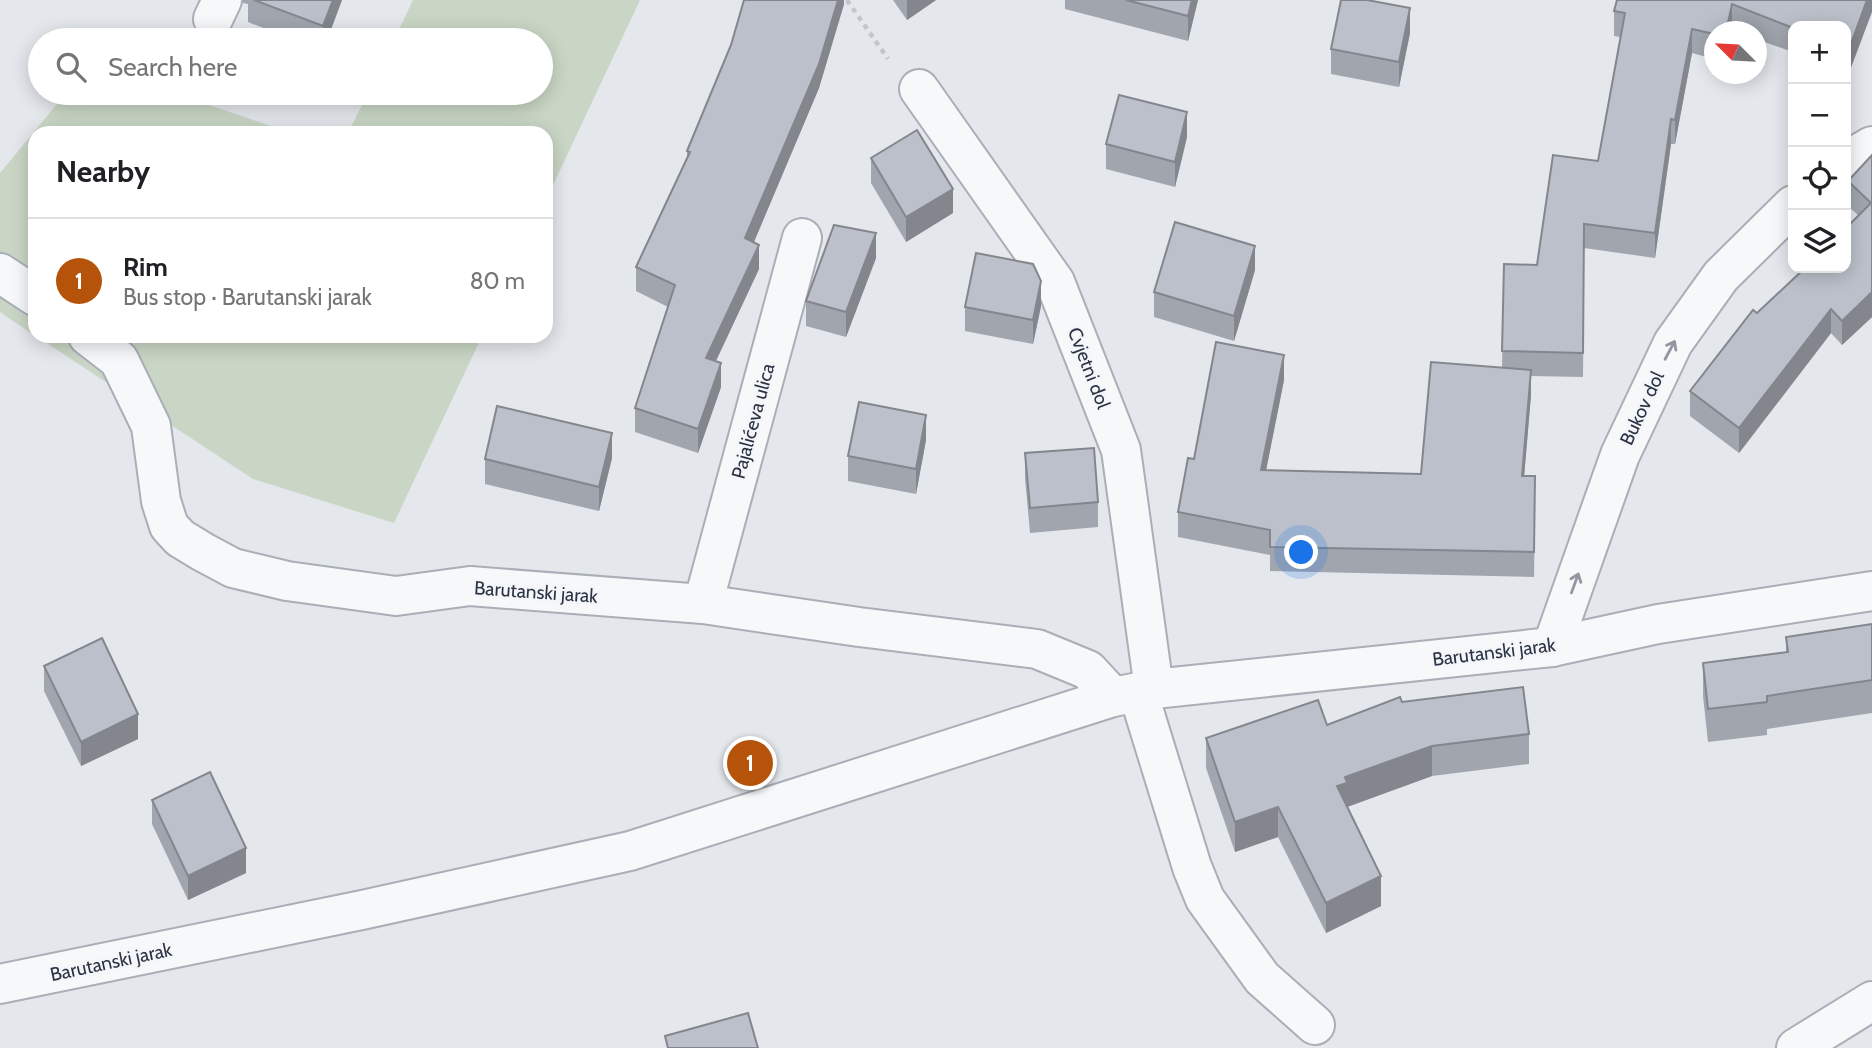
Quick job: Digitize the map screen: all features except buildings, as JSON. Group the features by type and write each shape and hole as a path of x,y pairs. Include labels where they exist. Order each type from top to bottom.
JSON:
{"street":[{"name":"Cvjetni dol","path":"919,89 1055,282 1121,450 1135,693 1205,899 1262,978 1315,1025"},
{"path":"1851,158 1872,146"},
{"name":"Bukov dol","path":"1552,647 1620,455 1672,343 1721,276 1788,210"},
{"name":"Pajalićeva ulica","path":"703,604 802,239"},
{"path":"0,273 28,291"},
{"name":"Barutanski jarak","path":"97,343 118,360 151,426 161,501 169,526 180,538 233,568 287,581 396,596 470,586 703,604 1037,649 1135,693"},
{"name":"Barutanski jarak","path":"0,984 362,910 630,851 1135,693 1552,647 1658,624 1872,591"},
{"path":"1796,1048 1872,1001"}],"path":[{"path":"847,0 896,70 919,89"}],"green space":[{"path":"413,0 640,0 553,185 553,126 352,126 362,105 553,105 553,28 400,28"},
{"path":"56,105 209,105 271,126 39,126"},
{"path":"28,139 28,331 0,312 0,173"},
{"path":"47,343 479,343 394,523 253,479"}],"place":[{"name":"Rim","path":"750,763"}]}
